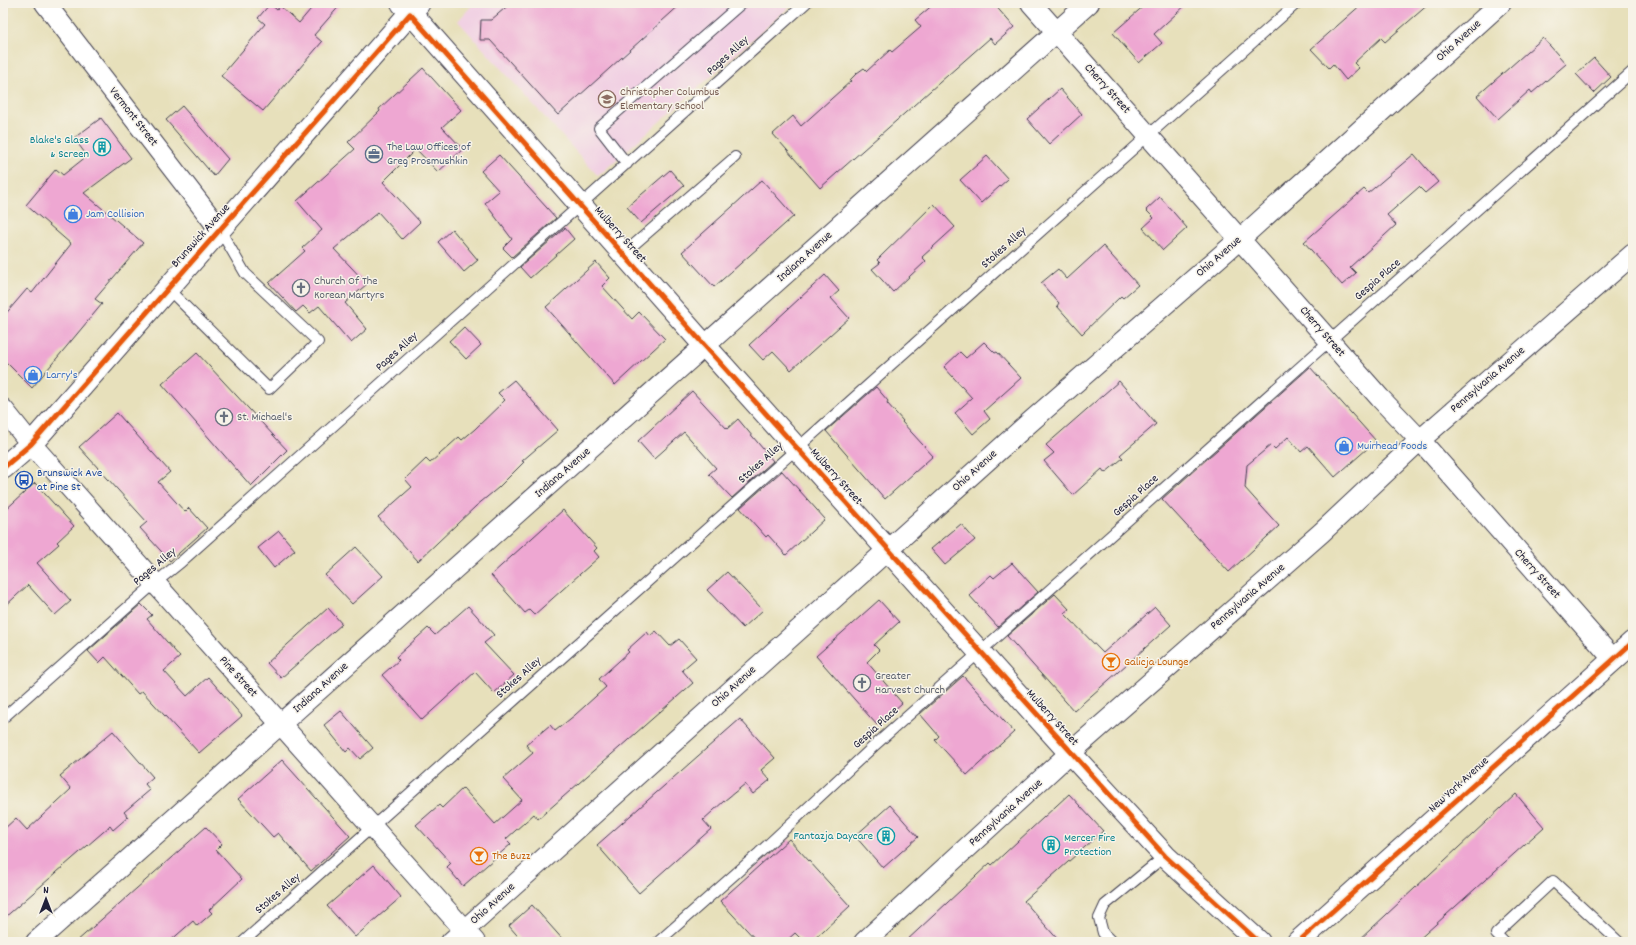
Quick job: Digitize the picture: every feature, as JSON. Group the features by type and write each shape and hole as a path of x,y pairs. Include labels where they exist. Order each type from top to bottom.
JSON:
{"street":[{"name":"Vermont Street","path":"45,3 220,230"},
{"name":"Cherry Street","path":"1031,3 1329,341 1420,440 1614,660"},
{"name":"Indiana Avenue","path":"36,942 1089,3"},
{"name":"Ohio Avenue","path":"463,938 888,550 1029,423 1240,239 1501,3"},
{"name":"Brunswick Avenue","path":"3,468 31,444 167,288 220,230 410,7"},
{"name":"Mulberry Street","path":"410,7 623,254 1070,753 1165,856 1259,942"},
{"name":"Pennsylvania Avenue","path":"864,942 1070,753 1321,533 1420,440 1633,254"},
{"name":"Pine Street","path":"3,409 31,444 372,827 463,938"},
{"name":"New York Avenue","path":"1298,942 1633,642"}],"lane":[{"path":"627,164 599,128 742,3"},
{"name":"Pages Alley","path":"3,718 155,583 181,562 806,3"},
{"name":"Stokes Alley","path":"243,942 1056,219 1148,134 1297,3"},
{"name":"Gespia Place","path":"658,942 759,853 874,746 1633,71"},
{"path":"623,254 735,157"},
{"path":"167,288 269,389 318,342 246,273 220,230"},
{"path":"1112,942 1103,933 1099,918 1105,905 1165,856"},
{"path":"1504,942 1496,934 1553,881 1619,942"}],"shaded area":[{"name":"Christopher Columbus Elementary School","path":"474,3 794,3 598,176 458,21"}],"building":[{"path":"316,3 342,3 314,35 322,42 263,111 221,76 265,24 258,18 270,4 277,10 280,6 299,23"},
{"name":"Christopher Columbus Elementary School","path":"511,3 682,3 558,115 490,40 480,40 481,20 491,20"},
{"path":"935,3 993,3 1014,27 995,44 990,38 820,188 773,134 793,116 801,126 851,81 850,80 857,73 864,68 867,71 890,50 892,52 921,27 915,20"},
{"path":"1147,3 1188,3 1154,34 1162,43 1139,63 1113,33"},
{"path":"1363,3 1430,3 1385,42 1381,38 1354,63 1359,68 1346,80 1333,64 1329,68 1311,49"},
{"path":"1543,38 1566,64 1532,93 1530,90 1498,119 1477,96"},
{"path":"1594,58 1611,77 1594,93 1576,74"},
{"path":"423,68 461,110 442,127 463,149 438,172 416,149 383,182 420,222 402,239 378,212 334,249 367,284 345,303 367,329 351,343 319,306 310,313 303,306 296,312 269,283 305,251 302,248 322,230 297,201 355,149 348,142 380,111 379,109"},
{"path":"1060,89 1082,114 1049,144 1027,119"},
{"path":"182,106 228,159 214,176 166,120"},
{"path":"101,118 131,158 84,193 143,243 95,299 102,304 32,388 3,359 3,317 27,289 32,293 71,244 26,205 56,169 63,175 87,156 74,138"},
{"path":"1414,154 1438,182 1425,193 1419,187 1387,215 1396,225 1350,267 1356,273 1342,285 1304,242 1364,189 1368,193"},
{"path":"499,155 556,218 512,257 503,248 512,239 485,203 499,191 481,171"},
{"path":"987,156 1008,179 981,203 960,180"},
{"path":"670,170 684,186 641,223 627,207"},
{"path":"762,180 794,216 714,287 682,252"},
{"path":"1160,197 1187,228 1163,250 1143,228 1154,218 1146,210"},
{"path":"934,204 955,227 922,257 926,261 893,292 872,269 880,263 877,260"},
{"path":"565,228 574,239 530,278 520,267"},
{"path":"452,229 478,260 464,272 438,242"},
{"path":"1103,246 1138,285 1123,298 1121,296 1082,334 1057,306 1059,303 1041,283 1058,269 1067,279"},
{"path":"596,262 610,278 602,286 632,319 639,312 665,339 615,385 546,307"},
{"path":"825,275 839,291 831,298 849,318 791,370 773,351 763,360 749,345"},
{"path":"464,327 481,345 466,359 449,341"},
{"path":"984,342 995,353 997,352 1021,378 984,411 990,419 973,434 955,413 972,398 944,367 960,352 966,358"},
{"name":"St. Michael's","path":"197,353 287,450 251,486 162,384"},
{"path":"1310,367 1376,441 1335,477 1308,446 1301,452 1288,437 1275,449 1271,445 1247,465 1245,488 1279,526 1229,572 1162,499"},
{"path":"514,380 558,430 522,461 524,462 498,488 476,506 418,561 378,517 412,487 405,479 426,459 430,463 459,437 462,440 505,400 498,393"},
{"path":"1119,381 1156,424 1120,455 1123,458 1105,473 1102,469 1073,495 1044,461 1054,453 1046,445"},
{"path":"876,387 888,401 887,403 903,421 902,422 933,456 885,499 826,431"},
{"path":"692,391 727,429 738,419 773,461 732,498 709,474 716,468 684,432 654,459 638,441"},
{"path":"117,413 170,472 158,482 185,512 189,508 207,528 170,561 140,528 147,522 79,447"},
{"path":"782,471 825,519 786,555 768,535 766,537 740,508"},
{"path":"35,483 74,526 57,542 59,544 37,563 71,601 55,615 28,585 3,608 3,512"},
{"path":"563,510 597,548 594,551 599,557 534,615 529,610 525,613 491,575"},
{"path":"961,524 975,540 945,565 931,549"},
{"path":"279,531 295,550 274,568 258,548"},
{"path":"356,547 383,576 352,604 325,575"},
{"path":"1012,563 1038,592 998,627 969,595 991,575 994,578"},
{"path":"727,572 763,610 743,628 707,590"},
{"path":"1055,594 1069,609 1064,613 1103,653 1155,607 1171,625 1074,711 1007,636"},
{"name":"Greater Harvest Church","path":"879,600 899,622 874,645 879,650 867,662 902,703 877,725 816,656"},
{"path":"141,604 152,615 147,619 180,657 164,671 187,696 208,677 242,716 199,753 142,691 138,694 105,657 99,663 88,651"},
{"path":"468,606 494,635 484,643 514,675 494,693 475,672 422,720 382,675 399,660 396,657 428,628 435,635"},
{"path":"328,608 342,624 281,678 267,663"},
{"path":"656,631 670,646 679,639 696,658 682,670 693,683 538,819 534,814 506,839 511,844 463,886 447,867 451,863 416,825 439,805 442,808 463,788 495,824 522,800 503,779 533,753 526,745 550,725 555,731 575,715 606,687 599,679 629,652 627,650 647,632 650,636"},
{"path":"963,676 1014,732 967,775 935,740 939,736 920,714"},
{"path":"341,711 373,748 360,759 350,748 346,752 324,725"},
{"path":"740,719 775,758 761,770 770,780 753,794 745,784 724,801 703,820 711,829 639,893 597,845"},
{"path":"113,731 153,777 145,784 150,790 124,812 128,817 113,830 110,826 3,919 3,830 16,818 27,830 71,789 60,776"},
{"path":"282,760 350,836 311,871 278,833 273,837 238,799"},
{"path":"1069,794 1103,831 1024,901 1060,942 905,942 990,863 992,865"},
{"path":"1516,794 1544,827 1416,942 1357,942"},
{"name":"Fantazja Daycare","path":"890,805 918,837 883,868 855,836"},
{"path":"206,827 222,844 216,850 242,879 209,910 212,913 197,926 193,921 169,942 76,942"},
{"path":"789,839 850,906 811,942 804,942 795,933 785,942 758,942 720,901"},
{"path":"374,865 401,897 355,937 327,906"},
{"path":"532,905 565,942 523,942 509,926"}],"cycle path":[{"path":"3,468 31,444 410,14 705,346 1165,856 1259,942"},
{"path":"1298,942 1633,642"}],"place":[{"name":"Christopher Columbus Elementary School","path":"607,99"},
{"name":"Blake's Glass & Screen","path":"102,147"},
{"name":"The Law Offices of Greg Prosmushkin","path":"374,154"},
{"name":"Jam Collision","path":"73,214"},
{"name":"Church Of The Korean Martyrs","path":"301,288"},
{"name":"Larry's","path":"33,375"},
{"name":"St. Michael's","path":"224,417"},
{"name":"Muirhead Foods","path":"1344,446"},
{"name":"Brunswick Ave at Pine St","path":"24,480"},
{"name":"Galicja Lounge","path":"1111,662"},
{"name":"Greater Harvest Church","path":"862,683"},
{"name":"Fantazja Daycare","path":"886,836"},
{"name":"Mercer Fire Protection","path":"1051,845"},
{"name":"The Buzz","path":"479,856"}]}
